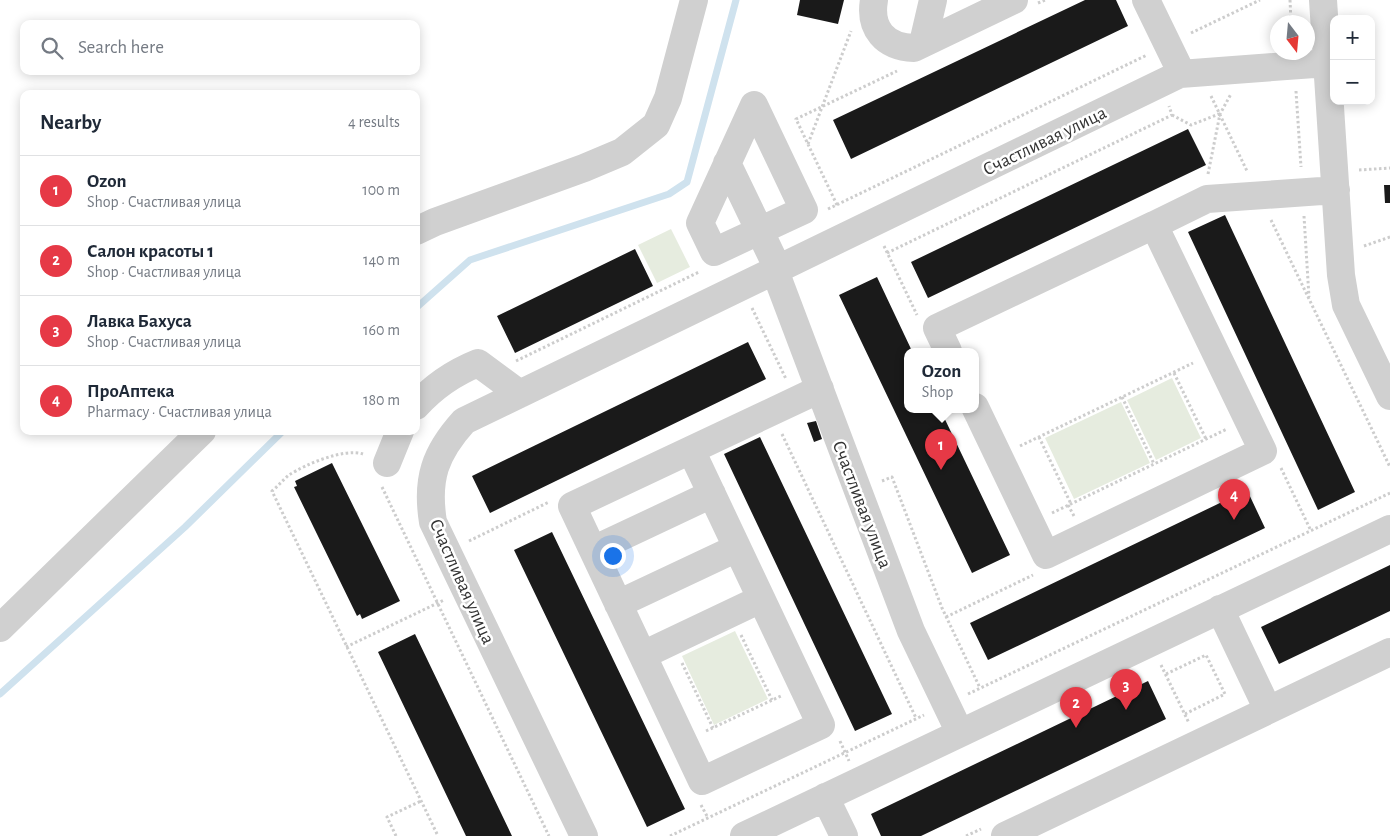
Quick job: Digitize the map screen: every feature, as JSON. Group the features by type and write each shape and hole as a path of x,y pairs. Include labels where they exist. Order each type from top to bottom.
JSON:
{"street":[{"path":"420,229 622,152 656,125 668,98 694,0"},
{"path":"874,0 874,21 883,37 892,44 914,48 1014,0"},
{"path":"923,43 933,0"},
{"path":"1146,0 1168,45 1191,73"},
{"path":"1323,0 1341,275 1346,306 1390,396"},
{"name":"Счастливая улица","path":"584,836 433,522 430,504 430,485 434,467 441,450 464,421 873,223 1191,73 1328,63"},
{"path":"754,105 804,210 759,231 714,252 700,223 754,105"},
{"path":"727,163 776,270"},
{"path":"947,348 937,328 1207,199 1336,190"},
{"path":"978,413 1046,555 1263,451 1154,224"},
{"name":"Счастливая улица","path":"776,270 808,394 911,631 960,733"},
{"path":"420,402 442,381 478,363 520,394"},
{"path":"691,450 821,725 702,782 572,506 808,394"},
{"path":"0,628 198,435"},
{"path":"383,472 398,435"},
{"path":"593,550 712,494"},
{"path":"744,836 1390,529"},
{"path":"618,604 737,548"},
{"path":"643,656 762,599"},
{"path":"1220,609 1268,710"},
{"path":"1005,836 1390,652"},
{"path":"825,797 844,836"}],"path":[{"path":"821,213 1260,0"},
{"path":"1290,0 1291,15"},
{"path":"808,144 852,26"},
{"path":"1191,73 1220,114 1390,467"},
{"path":"1207,176 1220,114 1234,89"},
{"path":"1167,102 1172,115 1191,125 1220,114"},
{"path":"887,253 1172,115"},
{"path":"796,119 837,205"},
{"path":"873,223 920,321"},
{"path":"492,372 706,269"},
{"path":"751,306 808,394"},
{"path":"998,457 1215,352"},
{"path":"1174,373 1206,439"},
{"path":"1122,397 1154,464"},
{"path":"771,412 916,718"},
{"path":"1030,523 1248,419"},
{"path":"1039,437 1072,504"},
{"path":"438,836 272,491 290,475 333,454 358,453 383,472 437,603 549,836"},
{"path":"670,836 1390,493"},
{"path":"346,647 465,590"},
{"path":"942,608 980,688"},
{"path":"740,634 772,700"},
{"path":"1166,674 1206,655 1225,694 1184,714"},
{"path":"1158,658 1199,743"},
{"path":"682,662 713,728"},
{"path":"684,742 802,686"},
{"path":"396,836 387,817 421,801"}],"shaded area":[{"path":"671,229 690,267 657,283 638,245"},
{"path":"1172,378 1201,438 1156,460 1127,400"},
{"path":"1121,402 1150,463 1074,499 1045,438"},
{"path":"735,631 768,699 714,725 682,656"}],"building":[{"path":"800,0 844,0 838,24 797,15"},
{"path":"1085,0 1116,0 1128,26 851,159 833,120"},
{"path":"1188,129 1206,165 928,298 911,262"},
{"path":"1384,185 1390,185 1390,203 1385,203"},
{"path":"1225,215 1355,492 1318,510 1188,232"},
{"path":"635,249 653,286 515,353 497,316"},
{"path":"877,277 911,348 904,348 904,413 942,413 1010,555 972,573 839,295"},
{"path":"748,342 766,379 490,513 472,476"},
{"path":"816,421 822,439 814,442 807,423"},
{"path":"760,437 892,714 855,731 724,454"},
{"path":"332,463 400,601 362,619 360,614 357,616 294,487 297,486 295,481"},
{"path":"1247,490 1265,528 988,660 970,623"},
{"path":"552,532 685,809 647,827 514,550"},
{"path":"1390,565 1390,611 1279,664 1261,627"},
{"path":"415,634 512,836 466,836 378,652"},
{"path":"1148,681 1166,719 921,836 881,836 871,814"}],"waterway":[{"path":"420,304 470,260 669,194 687,182 736,0"},
{"path":"0,694 185,527 279,435"}],"place":[{"name":"Ozon","path":"941,470"},
{"name":"ПроАптека","path":"1234,520"},
{"name":"Лавка Бахуса","path":"1126,710"},
{"name":"Салон красоты 1","path":"1076,728"}]}
